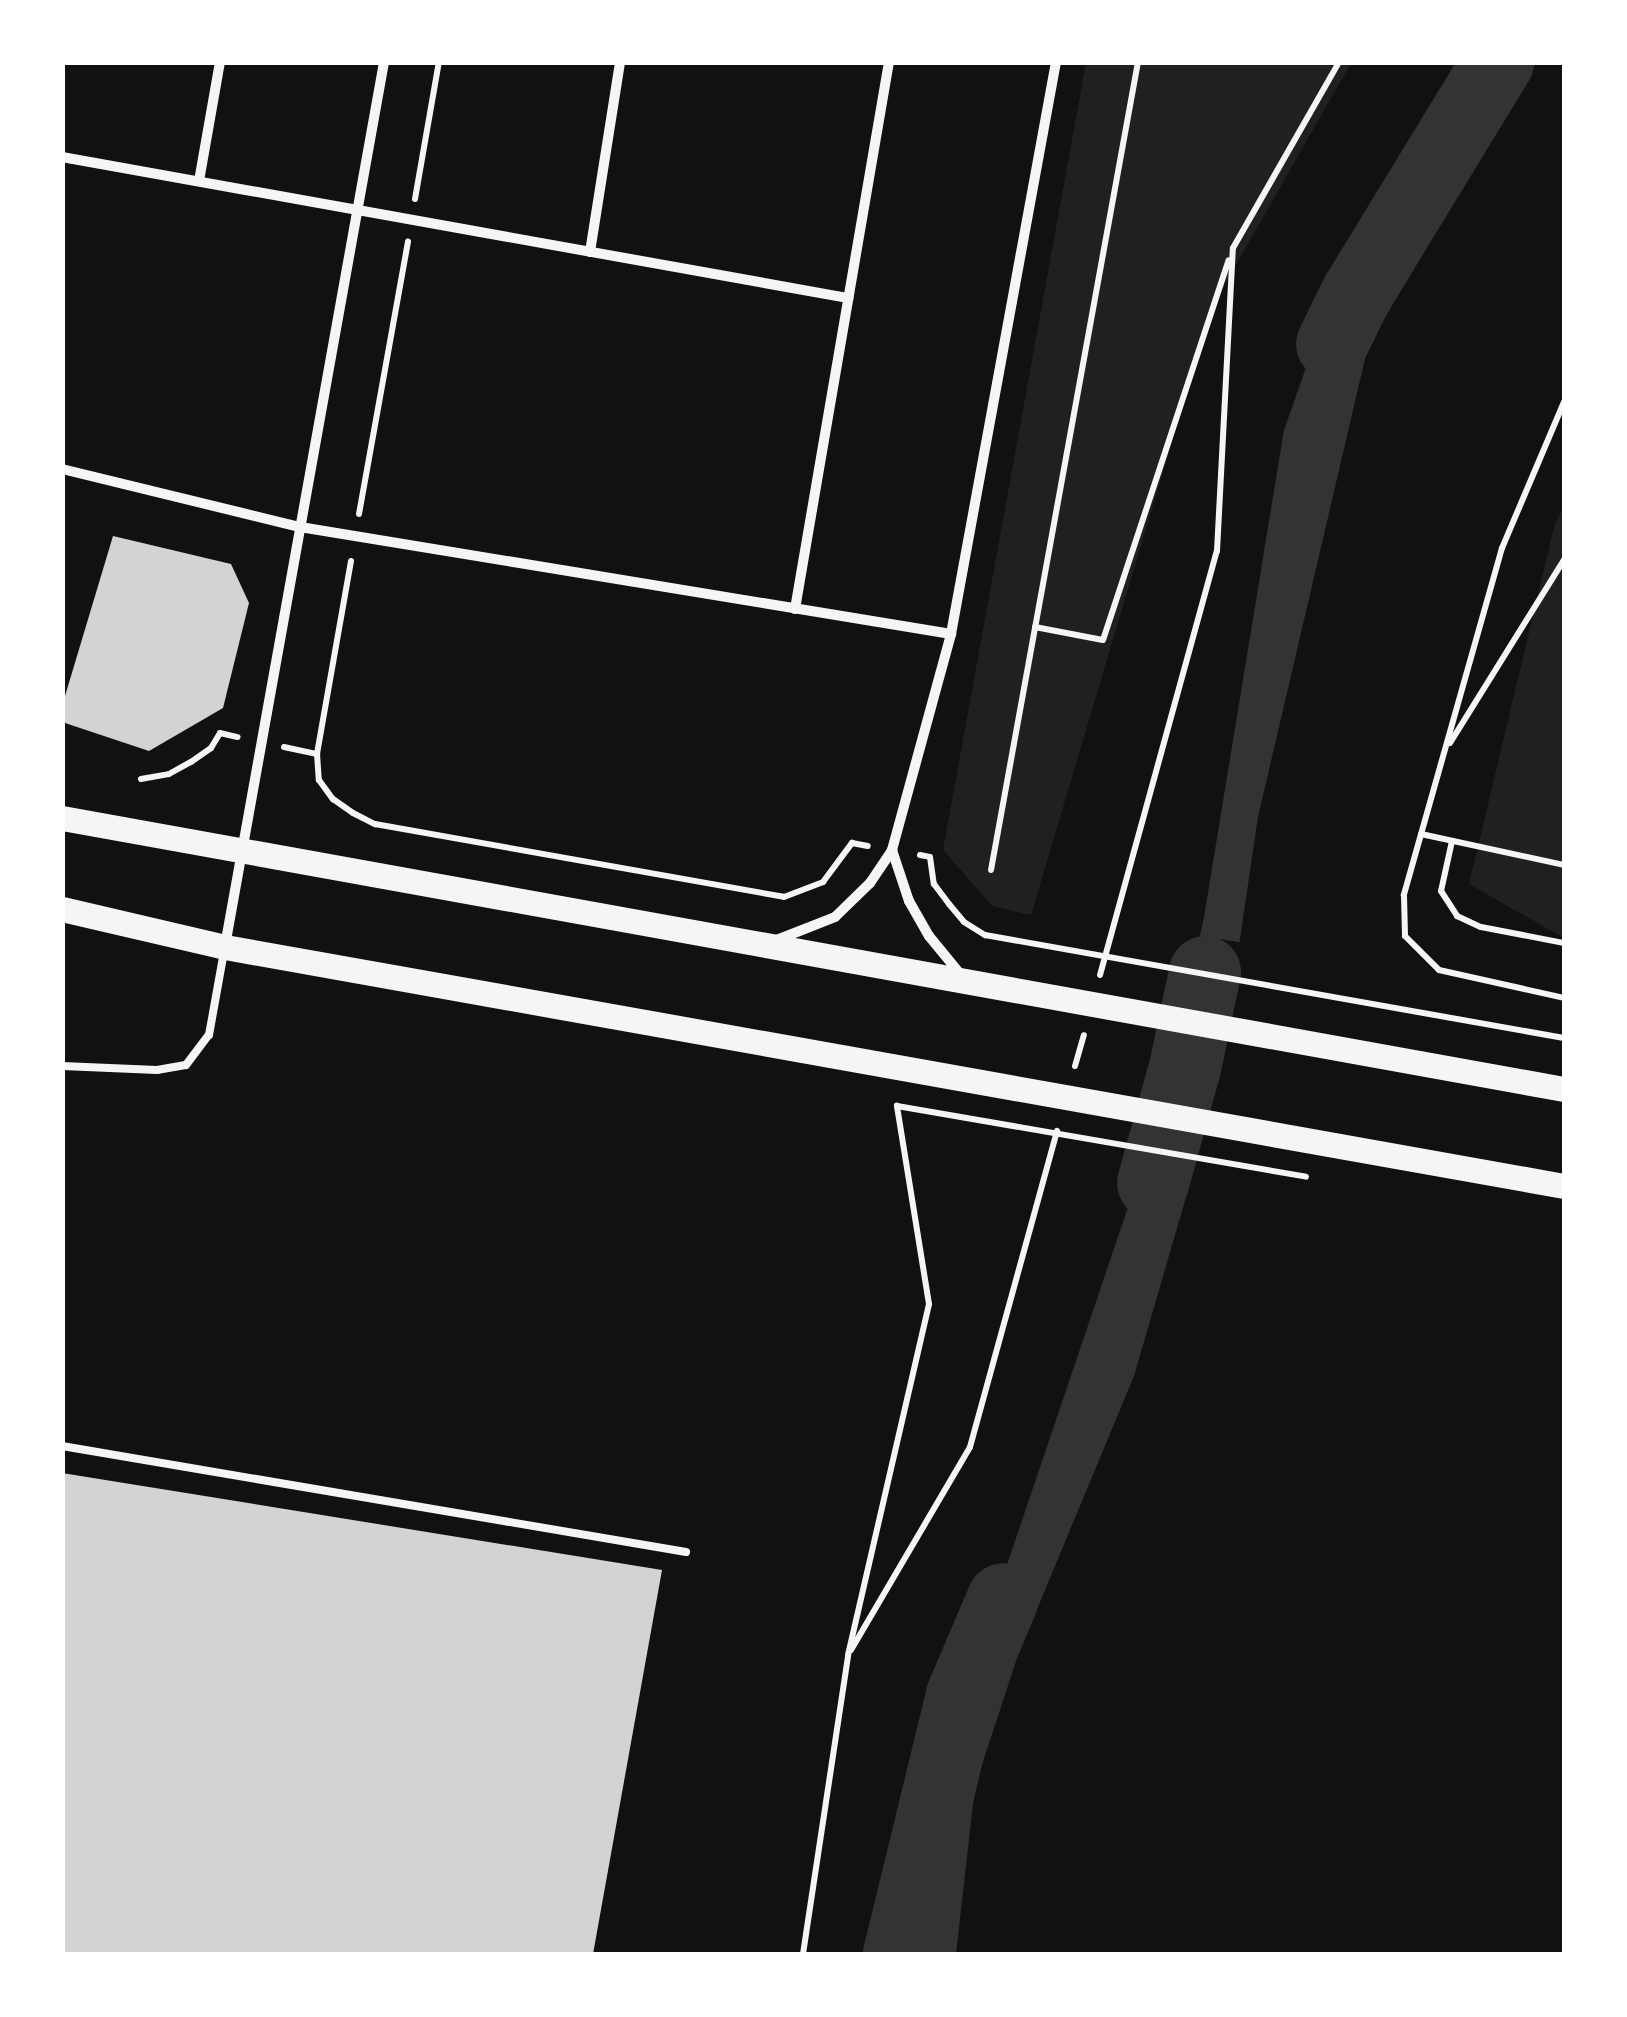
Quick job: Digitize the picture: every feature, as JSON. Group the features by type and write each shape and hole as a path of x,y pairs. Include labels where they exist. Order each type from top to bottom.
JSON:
{"main road":[{"path":"62,818 1564,1089"},
{"path":"62,908 225,947 1564,1186"}],"street":[{"path":"198,182 220,62"},
{"path":"225,947 384,62"},
{"path":"590,252 620,62"},
{"path":"795,609 889,62"},
{"path":"762,946 835,917 870,883 892,850 951,634 1056,62"},
{"path":"62,157 848,298"},
{"path":"62,469 300,527 951,634"},
{"path":"892,850 909,901 929,936 968,983"}],"lane":[{"path":"62,1066 157,1070 186,1065 209,1035 225,947"},
{"path":"62,1446 686,1552"}],"path":[{"path":"439,62 317,754 319,780 333,800 375,824 784,898 822,882 852,843"},
{"path":"991,870 1138,62"},
{"path":"1035,627 1103,640 1233,248 1339,62"},
{"path":"1564,402 1502,548 1404,895 1405,936 1439,970 1564,998"},
{"path":"1444,752 1564,560"},
{"path":"141,779 168,774 191,762 211,748 220,734"},
{"path":"1421,834 1564,865"},
{"path":"1452,841 1440,891 1457,916 1482,927 1564,943"},
{"path":"930,857 934,884 964,922 985,935 1564,1038"},
{"path":"804,1954 848,1655 929,1304 897,1106 1303,1177"}],"shaded area":[{"path":"1086,63 1351,63 1212,307 1031,915 992,906 943,850"},
{"path":"1478,63 1536,63 1368,346 1258,817 1220,1074 1207,1073 1214,1101 1134,1376 1018,1655 975,1786 956,1954 899,1954 965,1689 1168,1089 1196,1087 1206,1074 1170,1069 1204,917 1284,430 1327,308 1362,285 1436,164 1440,127"},
{"path":"1564,506 1564,938 1469,884 1555,523"}],"pier":[{"path":"1195,935 1244,943 1225,1075 1213,1078 1218,1102 1199,1169 1142,1159 1164,1086 1198,1082 1200,1077 1169,1074 1165,1069"}],"building":[{"path":"113,536 231,564 249,603 223,708 149,751 62,722 62,706"},
{"path":"62,1473 662,1570 593,1954 62,1954"}],"waterway":[{"path":"1332,344 1356,295 1498,62"},
{"path":"1153,1183 1185,1068 1205,972"},
{"path":"899,1954 962,1695 1003,1599"}]}
